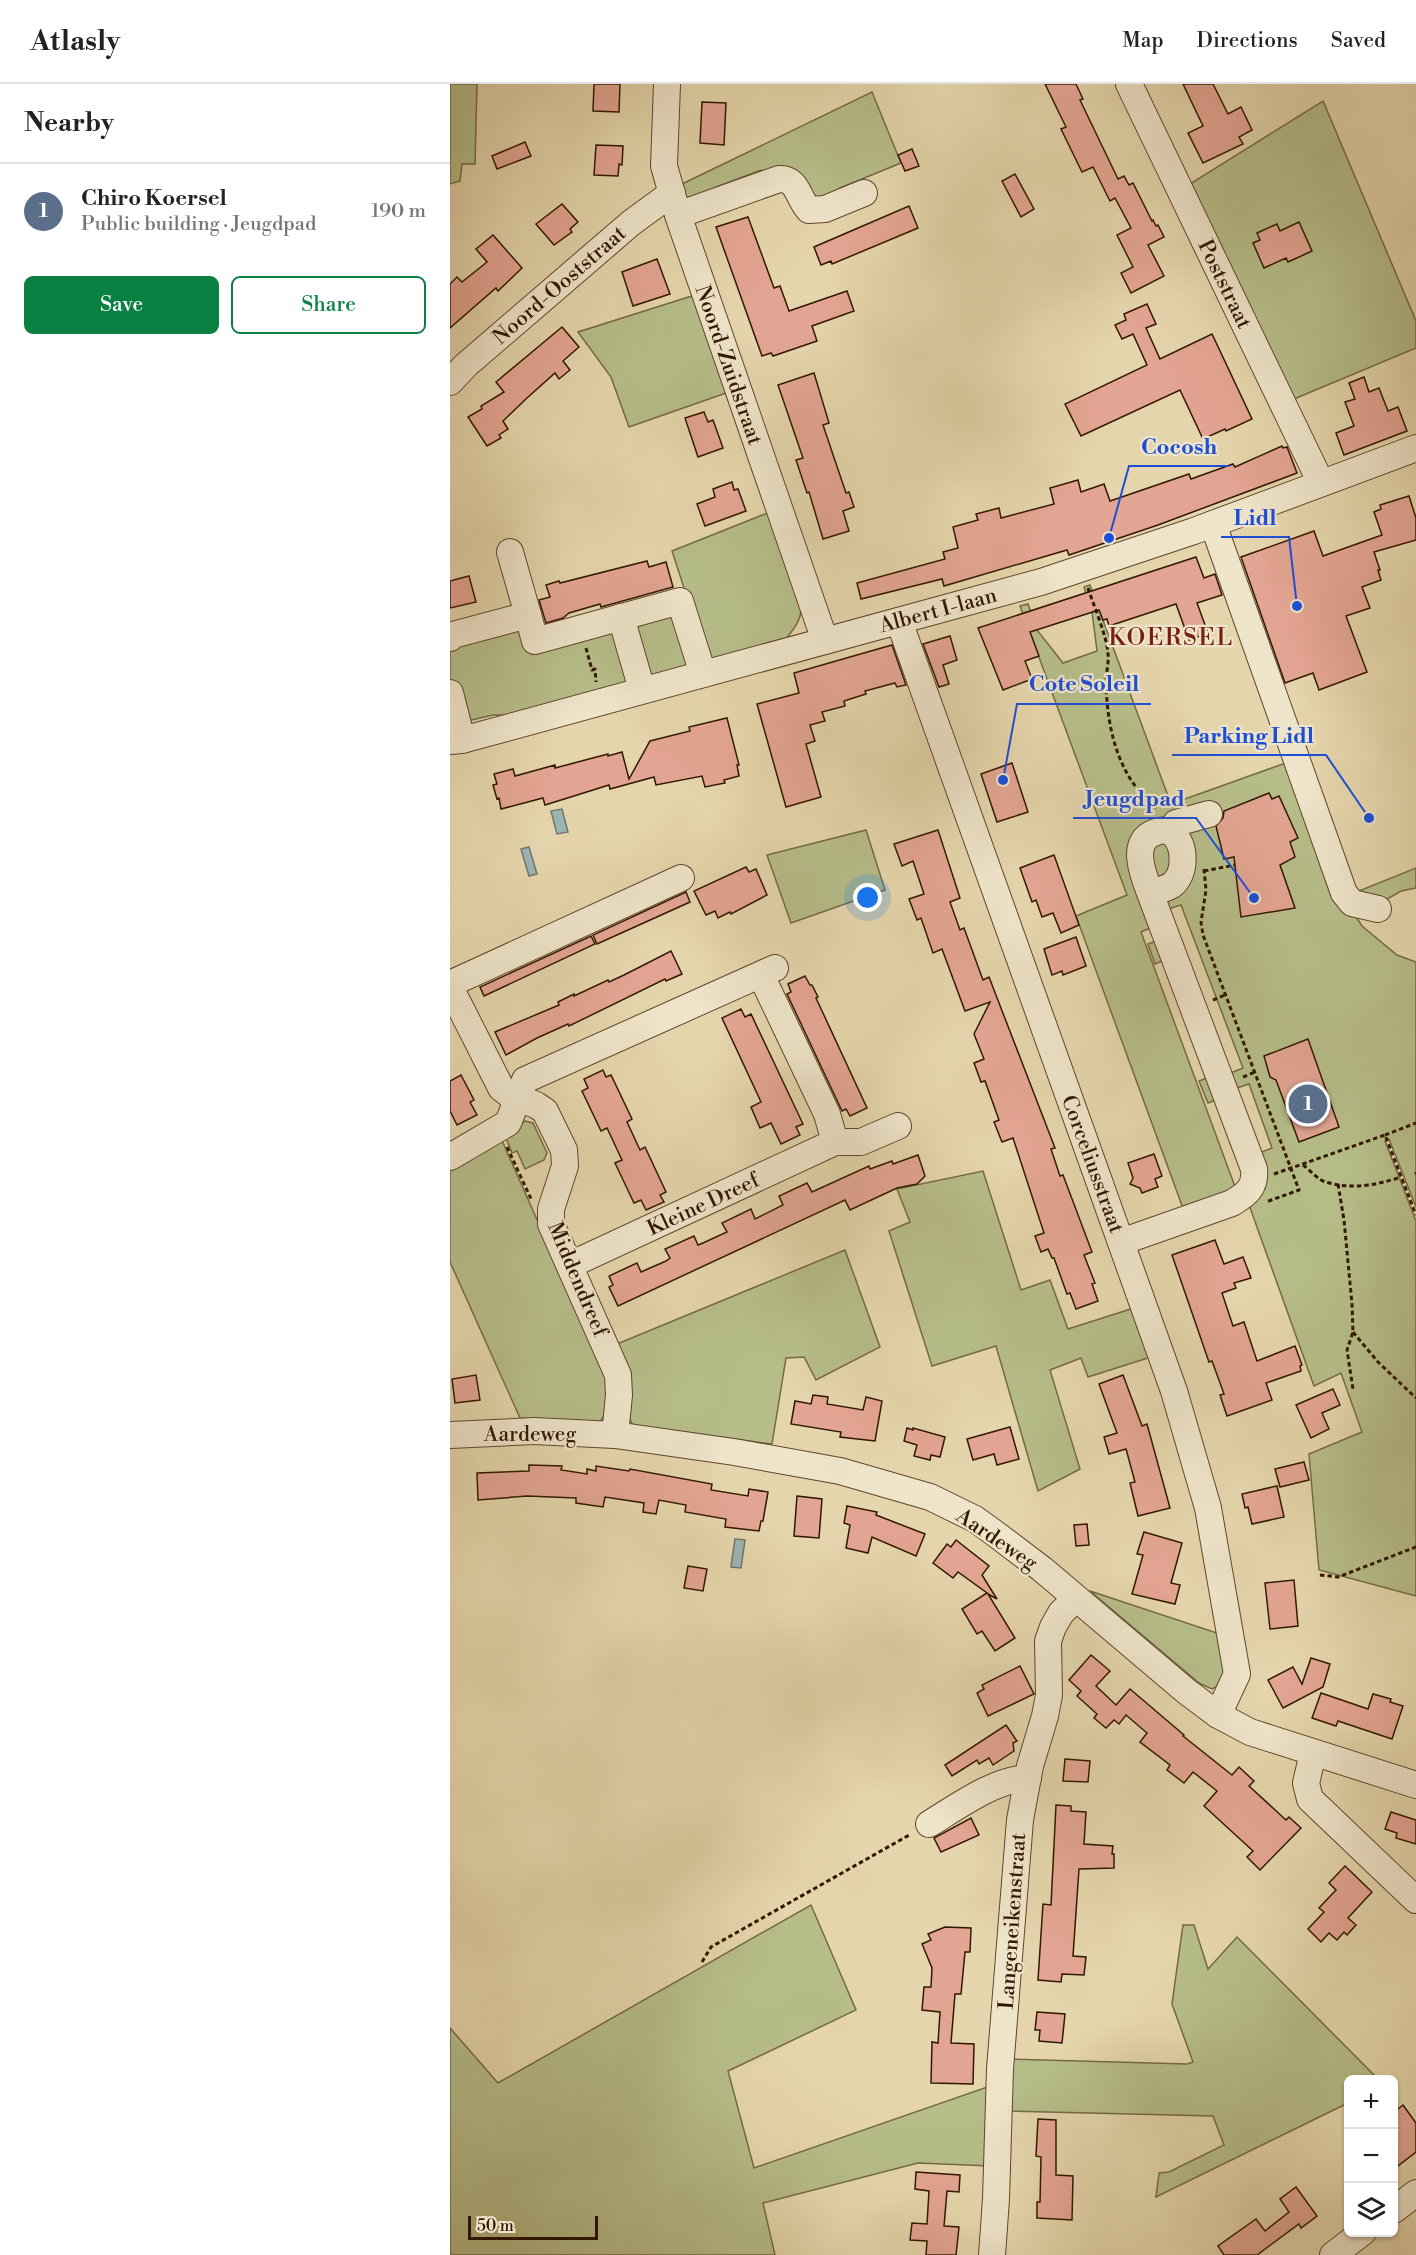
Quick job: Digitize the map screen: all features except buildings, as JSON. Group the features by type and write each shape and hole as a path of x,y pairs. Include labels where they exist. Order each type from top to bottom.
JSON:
{"street":[{"name":"Noord-Zuidstraat","path":"667,84 664,166 825,641"},
{"name":"Poststraat","path":"1129,84 1321,483"},
{"name":"Noord-Ooststraat","path":"450,382 466,365 603,246 675,204 786,178 796,186 809,210 825,209 864,192"},
{"name":"Albert I-laan","path":"456,741 1051,579 1213,524 1416,448"},
{"path":"1213,524 1344,893 1352,903 1378,909"},
{"path":"510,552 535,641 680,601 703,674"},
{"path":"450,638 528,615"},
{"path":"621,617 642,690"},
{"name":"Corceliusstraat","path":"899,621 1174,1391 1208,1508 1237,1674 1218,1715"},
{"path":"450,693 456,741"},
{"path":"1171,832 1176,823 1209,814"},
{"path":"1121,1242 1232,1203 1247,1193 1255,1180 1254,1168 1150,893 1141,868 1140,854 1143,841 1153,832 1164,830 1171,832 1181,847 1183,862 1174,884 1150,893"},
{"path":"450,986 681,878"},
{"path":"450,1157 508,1123 525,1080 768,971 836,1142"},
{"name":"Middendreef","path":"450,986 496,1081 506,1092 545,1111 566,1155 565,1167 551,1209 551,1224 618,1375 619,1395 615,1435"},
{"name":"Kleine Dreef","path":"570,1265 836,1142 861,1142 898,1126"},
{"name":"Aardeweg","path":"450,1435 534,1431 615,1435 734,1452 840,1471 930,1497 975,1519 1042,1569 1075,1599 1218,1715 1250,1732 1416,1785"},
{"name":"Langeneikenstraat","path":"992,2255 1000,2069 1020,1820 1049,1695 1048,1641 1061,1613 1075,1599"},
{"path":"1313,1753 1306,1783 1310,1799 1416,1900"},
{"path":"929,1824 985,1791 1019,1778 1028,1778"},
{"path":"1398,2207 1416,2193"},
{"path":"1333,2255 1356,2237"}],"path":[{"path":"580,628 592,670 595,669 596,675 594,676 601,702"},
{"path":"1179,875 1235,865"},
{"path":"1255,1180 1303,1165 1416,1122"},
{"path":"498,1129 540,1218 551,1224"},
{"path":"1384,1135 1416,1215"},
{"path":"1303,1165 1324,1182 1338,1184 1375,1186 1401,1177"},
{"path":"1338,1184 1345,1231 1353,1332 1347,1350 1353,1389"},
{"path":"1353,1332 1378,1362 1416,1398"},
{"path":"1320,1575 1338,1576 1416,1547"},
{"path":"702,1962 711,1947 929,1824"}],"green space":[{"path":"450,84 477,84 475,164 462,164 460,181 450,184"},
{"path":"872,92 901,163 840,188 842,194 824,202 761,170 716,187 712,195 688,199 686,197 682,184"},
{"path":"1323,101 1416,321 1416,348 1294,399 1190,184"},
{"path":"695,295 729,392 629,427 611,377 578,332"},
{"path":"770,512 790,562 801,601 799,619 786,639 509,715 493,715 450,725 450,629 522,610 532,643 686,594 672,551"},
{"path":"1090,585 1171,804 1294,760 1343,897 1362,926 1397,955 1416,962 1416,1207 1389,1139 1385,1141 1416,1221 1416,1596 1319,1570 1309,1454 1362,1432 1341,1373 1314,1386 1248,1202 1257,1154 1272,1148 1249,1084 1234,1089 1228,1074 1243,1068 1181,905 1165,910 1164,904 1190,865 1150,826 1155,926 1141,932 1237,1192 1184,1211 1076,916 1127,895 1020,606 1028,604 1037,630 1063,663 1097,651 1092,612 1084,587"},
{"path":"866,830 885,890 791,923 767,855"},
{"path":"1165,838 1174,869 1157,881 1149,853"},
{"path":"1416,868 1416,888 1401,891 1377,905 1349,895"},
{"path":"1160,940 1167,959 1155,964 1148,944"},
{"path":"1212,1076 1221,1098 1208,1103 1199,1081"},
{"path":"525,1121 533,1123 547,1153 544,1160 525,1169 517,1151 512,1153 504,1133"},
{"path":"500,1136 605,1373 607,1405 600,1422 520,1418 450,1262 450,1164"},
{"path":"983,1171 1021,1290 1050,1280 1068,1329 1134,1308 1151,1357 1088,1377 1081,1358 1050,1370 1080,1469 1038,1491 996,1346 932,1366 889,1231 910,1222 897,1189"},
{"path":"845,1250 880,1347 816,1380 804,1357 786,1358 772,1444 633,1425 628,1416 617,1344"},
{"path":"1090,1591 1220,1634 1226,1676 1221,1684 1212,1689 1199,1683"},
{"path":"811,1905 856,2010 728,2071 754,2168 993,2085 990,2166 918,2163 763,2203 775,2255 450,2255 450,2028 498,2083"},
{"path":"1183,1925 1194,1925 1208,1969 1237,1937 1374,2075 1344,2075 1344,2105 1156,2197 1159,2173 1169,2172 1224,2145 1213,2116 1006,2111 1008,2059 1187,2064 1193,2062 1172,2004"}],"water":[{"path":"562,809 568,832 557,834 551,811"},
{"path":"529,847 537,874 529,876 521,849"},
{"path":"735,1539 745,1540 741,1568 731,1567"}],"place":[{"name":"Cocosh","path":"1109,538"},
{"name":"Lidl","path":"1297,606"},
{"name":"Cote Soleil","path":"1003,780"},
{"name":"Parking Lidl","path":"1369,818"},
{"name":"Jeugdpad","path":"1254,898"},
{"name":"Chiro Koersel","path":"1308,1104"}],"district":[{"name":"KOERSEL","path":"1171,637"}]}
